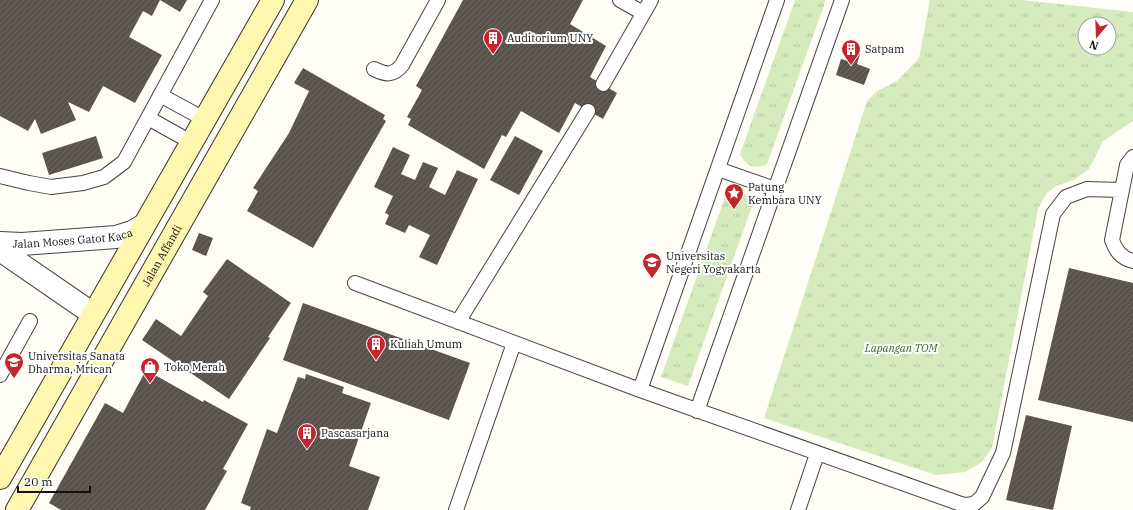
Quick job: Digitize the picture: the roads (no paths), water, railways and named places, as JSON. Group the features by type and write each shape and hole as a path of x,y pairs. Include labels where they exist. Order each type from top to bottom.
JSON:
{"main road":[{"path":"0,478 273,0"},
{"name":"Jalan Affandi","path":"17,510 307,0"}],"street":[{"name":"Jalan Moses Gatot Kaca","path":"0,243 22,244 116,237 132,232 144,225"},
{"name":"Jalan Moses Gatot Kaca","path":"0,250 93,314"}],"lane":[{"path":"0,176 29,184 51,187 83,183 104,177 124,162 212,0"},
{"path":"374,69 382,73 390,74 397,71 402,65 438,0"},
{"path":"620,0 643,13"},
{"path":"603,84 651,0"},
{"path":"697,411 842,0"},
{"path":"640,390 718,169 773,1"},
{"path":"160,95 204,120"},
{"path":"458,322 588,111"},
{"path":"148,118 191,142"},
{"path":"1133,157 1126,165 1112,240 1116,251 1128,260 1133,261"},
{"path":"718,169 775,189"},
{"path":"355,283 640,390 817,454 964,505 974,504 982,497 1003,453 1053,214 1066,196 1087,189 1121,190"},
{"path":"0,375 30,321"},
{"path":"456,510 514,343"},
{"path":"798,510 817,454"}],"place":[{"name":"Auditorium UNY","path":"493,55"},
{"name":"Satpam","path":"851,66"},
{"name":"Patung Kembara UNY","path":"734,210"},
{"name":"Universitas Negeri Yogyakarta","path":"652,279"},
{"name":"Kuliah Umum","path":"376,361"},
{"name":"Universitas Sanata Dharma, Mrican","path":"14,379"},
{"name":"Toko Merah","path":"150,384"},
{"name":"Pascasarjana","path":"307,450"}],"park label":[{"name":"Lapangan TOM","path":"901,348"}]}
